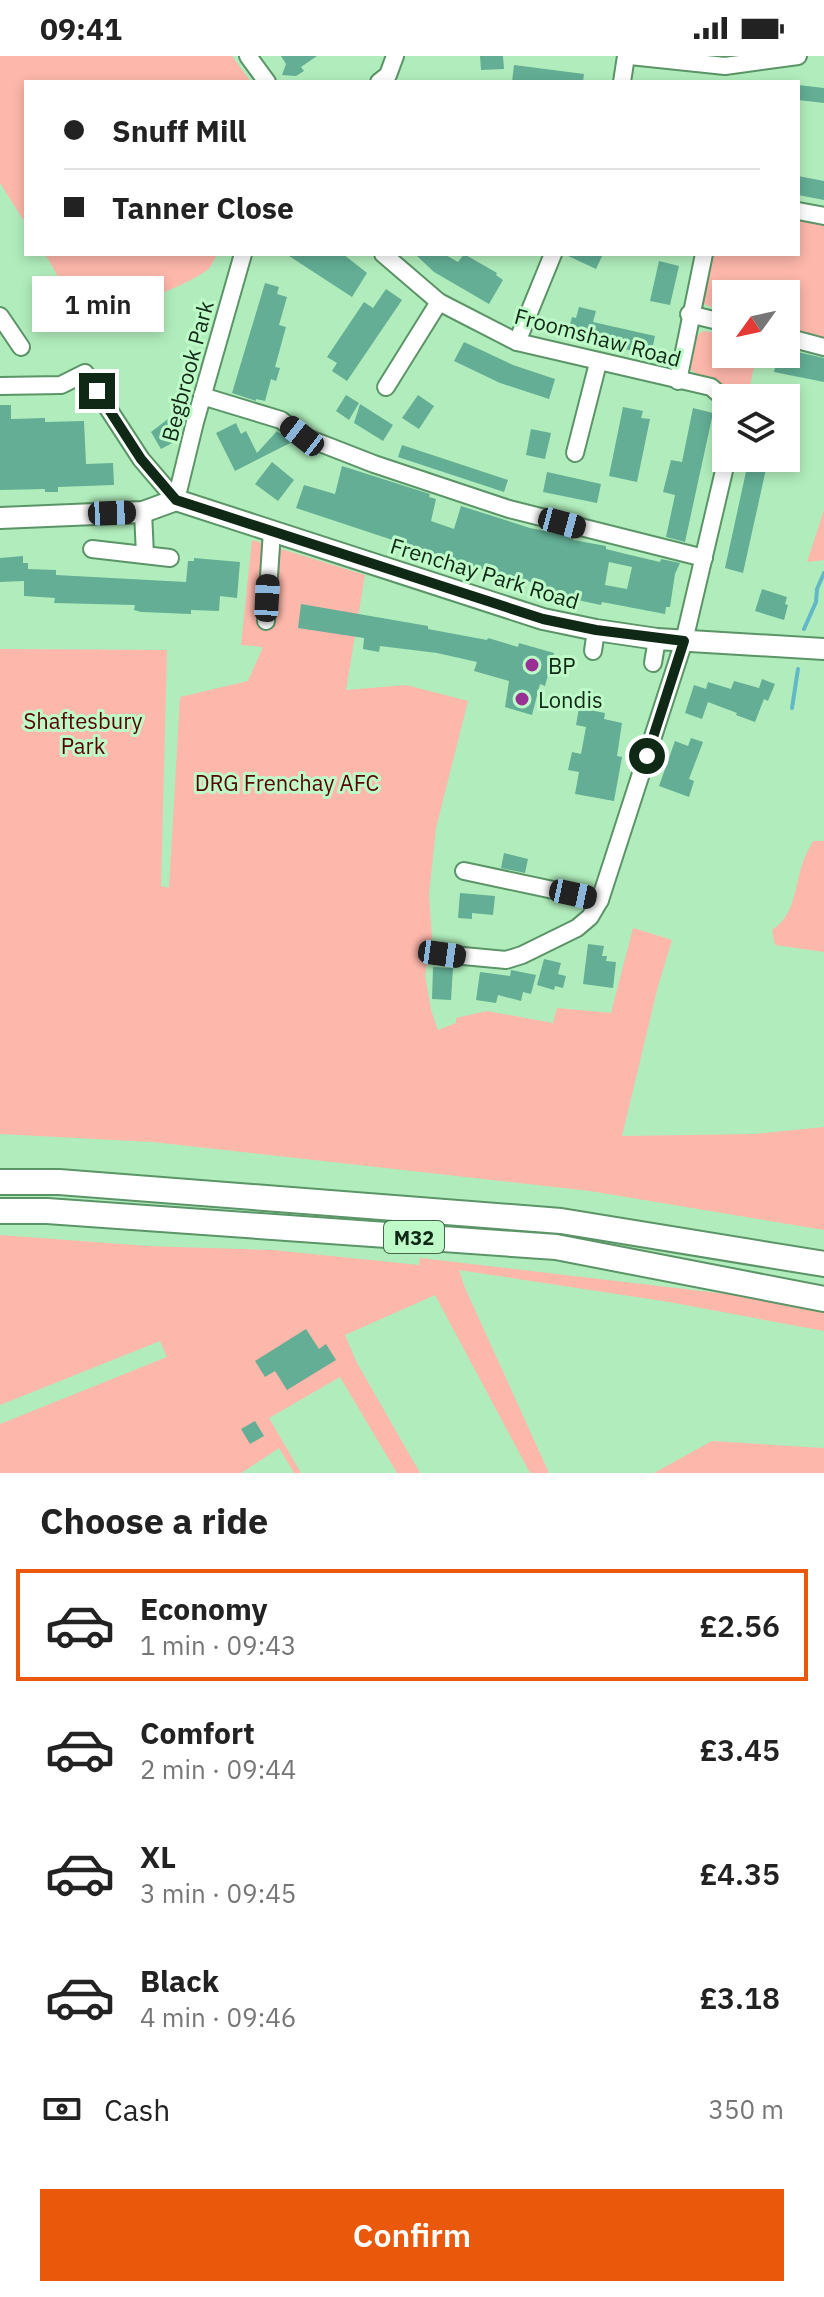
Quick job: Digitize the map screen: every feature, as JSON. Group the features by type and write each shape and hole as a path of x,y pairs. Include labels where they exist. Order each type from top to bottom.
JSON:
{"highway":[{"name":"M32","path":"0,1182 59,1182 561,1221 824,1264"},
{"name":"M32","path":"0,1211 63,1212 556,1247 824,1299"}],"main road":[{"path":"0,518 143,512 176,500"},
{"name":"Frenchay Park Road","path":"176,500 543,619 594,641 657,639 824,649"}],"street":[{"path":"248,56 266,80"},
{"path":"382,80 388,75 395,56"},
{"path":"622,80 628,56 725,66 798,56"},
{"path":"800,211 824,216"},
{"name":"Begbrook Park","path":"176,500 242,256"},
{"name":"Froomshaw Road","path":"385,256 439,302 517,342 712,388"},
{"path":"517,342 552,256"},
{"path":"678,381 689,314 704,256"},
{"path":"386,387 439,302"},
{"path":"689,314 712,320"},
{"path":"0,316 21,347"},
{"path":"800,341 824,347"},
{"path":"575,453 598,363"},
{"path":"0,386 61,385 85,373 141,459 176,500"},
{"path":"202,396 281,420 302,436 374,464 509,509 704,558"},
{"path":"442,954 506,960 522,955 577,928 590,917 600,900 684,641 724,472"},
{"path":"143,512 145,555"},
{"path":"266,621 272,531"},
{"path":"92,549 170,558"},
{"path":"653,663 657,639"},
{"path":"464,871 600,900"}],"green space":[{"path":"0,56 232,56 250,80 24,80 24,221 0,183"},
{"path":"800,218 824,224 824,338 800,332 800,280 712,280 712,307 704,304 703,289 711,256 800,256"},
{"path":"46,256 216,256 207,270 184,284 110,310 85,309 62,284"},
{"path":"703,331 712,332 712,368 754,368 750,384 721,384 700,378 688,367 693,339"},
{"path":"824,510 824,560 807,562"},
{"path":"252,540 365,575 346,690 406,685 468,701 436,828 429,894 432,938 425,975 438,1030 456,1023 456,1018 487,1011 553,1023 557,1008 611,1013 633,928 672,940 622,1136 754,1134 824,1127 824,1230 590,1191 153,1142 0,1134 0,649 167,650 161,886 169,888 180,697 248,681 263,647 241,645"},
{"path":"813,841 824,841 824,952 775,945 772,930 780,924 793,901 803,862"},
{"path":"0,1235 148,1246 273,1250 419,1265 420,1258 744,1296 824,1311 824,1331 669,1302 459,1270 549,1473 530,1473 435,1295 345,1335 357,1363 420,1473 397,1473 340,1377 269,1418 301,1473 294,1473 279,1448 241,1473 0,1473 0,1424 167,1357 160,1341 0,1405"},
{"path":"712,1441 824,1448 824,1473 654,1473"}],"building":[{"path":"281,56 317,56 301,67 304,71 296,76 282,75 286,64"},
{"path":"480,56 503,56 504,69 481,70"},
{"path":"514,65 584,74 583,80 512,80"},
{"path":"800,85 824,88 824,103 800,100"},
{"path":"800,176 824,181 824,200 800,195"},
{"path":"289,256 346,256 367,273 352,297"},
{"path":"417,256 448,256 458,262 462,256 467,256 497,273 503,280 489,304 434,272"},
{"path":"568,256 602,256 596,269"},
{"path":"659,261 679,266 670,305 650,301"},
{"path":"265,283 279,287 277,294 287,297 279,325 286,327 275,367 280,368 276,381 271,379 265,401 256,401 232,393"},
{"path":"386,289 402,300 347,381 332,371 337,363 327,357 364,302 373,308"},
{"path":"579,307 596,311 593,322 655,336 651,355 567,336 572,317 576,318"},
{"path":"464,342 513,365 555,379 549,399 500,383 454,361"},
{"path":"800,353 824,358 824,382 774,372 775,368 800,368"},
{"path":"346,395 359,403 349,420 336,411"},
{"path":"418,395 434,406 419,429 402,418"},
{"path":"360,404 393,425 383,441 354,423"},
{"path":"0,405 11,405 11,419 84,421 86,464 113,463 114,485 58,487 58,492 45,492 45,489 0,490"},
{"path":"623,407 643,411 641,418 650,419 637,482 609,476"},
{"path":"693,408 712,413 685,542 666,537 675,495 663,492 671,460 682,462"},
{"path":"168,419 178,440 161,449 151,432"},
{"path":"236,423 241,434 246,431 257,453 277,431 292,442 235,471 216,433"},
{"path":"531,429 551,433 545,459 526,455"},
{"path":"402,445 508,480 504,492 398,457"},
{"path":"272,462 294,480 278,501 255,484"},
{"path":"342,466 430,494 429,497 436,499 431,521 454,529 461,506 530,528 574,537 573,540 606,546 606,549 660,562 661,559 680,563 675,574 670,607 666,607 665,614 582,601 538,584 474,567 296,508 304,485 335,494","holes":["609,562 632,567 627,589 605,585"]},
{"path":"547,472 601,484 597,503 543,492"},
{"path":"746,472 765,472 743,573 725,568"},
{"path":"23,556 23,563 28,563 28,569 56,570 56,575 186,582 188,561 194,561 194,558 240,562 237,598 220,596 219,611 191,610 191,614 141,612 134,610 135,605 54,603 55,598 24,596 24,581 0,582 0,558"},
{"path":"762,589 787,597 784,620 755,611"},
{"path":"301,604 428,626 428,629 488,638 518,647 519,643 554,653 545,686 540,684 532,715 505,707 509,681 474,671 477,662 380,646 379,652 363,649 364,638 298,628"},
{"path":"762,679 775,684 768,701 764,699 755,722 708,702 702,719 685,713 694,685 706,689 708,682 731,689 734,681 759,688"},
{"path":"579,708 605,713 604,719 622,723 617,756 622,757 614,801 575,794 579,772 568,770 572,752 581,754 586,727 576,725"},
{"path":"691,738 703,742 689,779 694,781 689,797 659,786 675,741 688,746"},
{"path":"504,853 528,859 525,873 501,868"},
{"path":"460,893 495,896 493,915 472,913 472,919 458,918"},
{"path":"588,944 604,946 602,956 607,956 606,961 616,962 613,988 583,984"},
{"path":"544,959 561,963 558,974 566,976 563,988 555,986 554,990 537,985"},
{"path":"433,967 453,968 451,1000 432,999"},
{"path":"511,970 536,975 531,994 523,992 521,1001 498,995 496,1003 476,1000 480,972 510,976"},
{"path":"306,1329 319,1349 326,1344 336,1360 287,1390 275,1371 265,1377 255,1361"},
{"path":"255,1421 264,1436 250,1444 241,1429"}],"waterway":[{"path":"804,629 824,573"},
{"path":"792,708 798,669"}],"place":[{"name":"BP","path":"532,665"},
{"name":"Londis","path":"522,699"}],"route":[{"path":"97,391 141,459 176,500 543,619 596,630 684,641 647,756"}],"park label":[{"name":"Shaftesbury Park","path":"83,732"},
{"name":"DRG Frenchay AFC","path":"287,782"}]}
